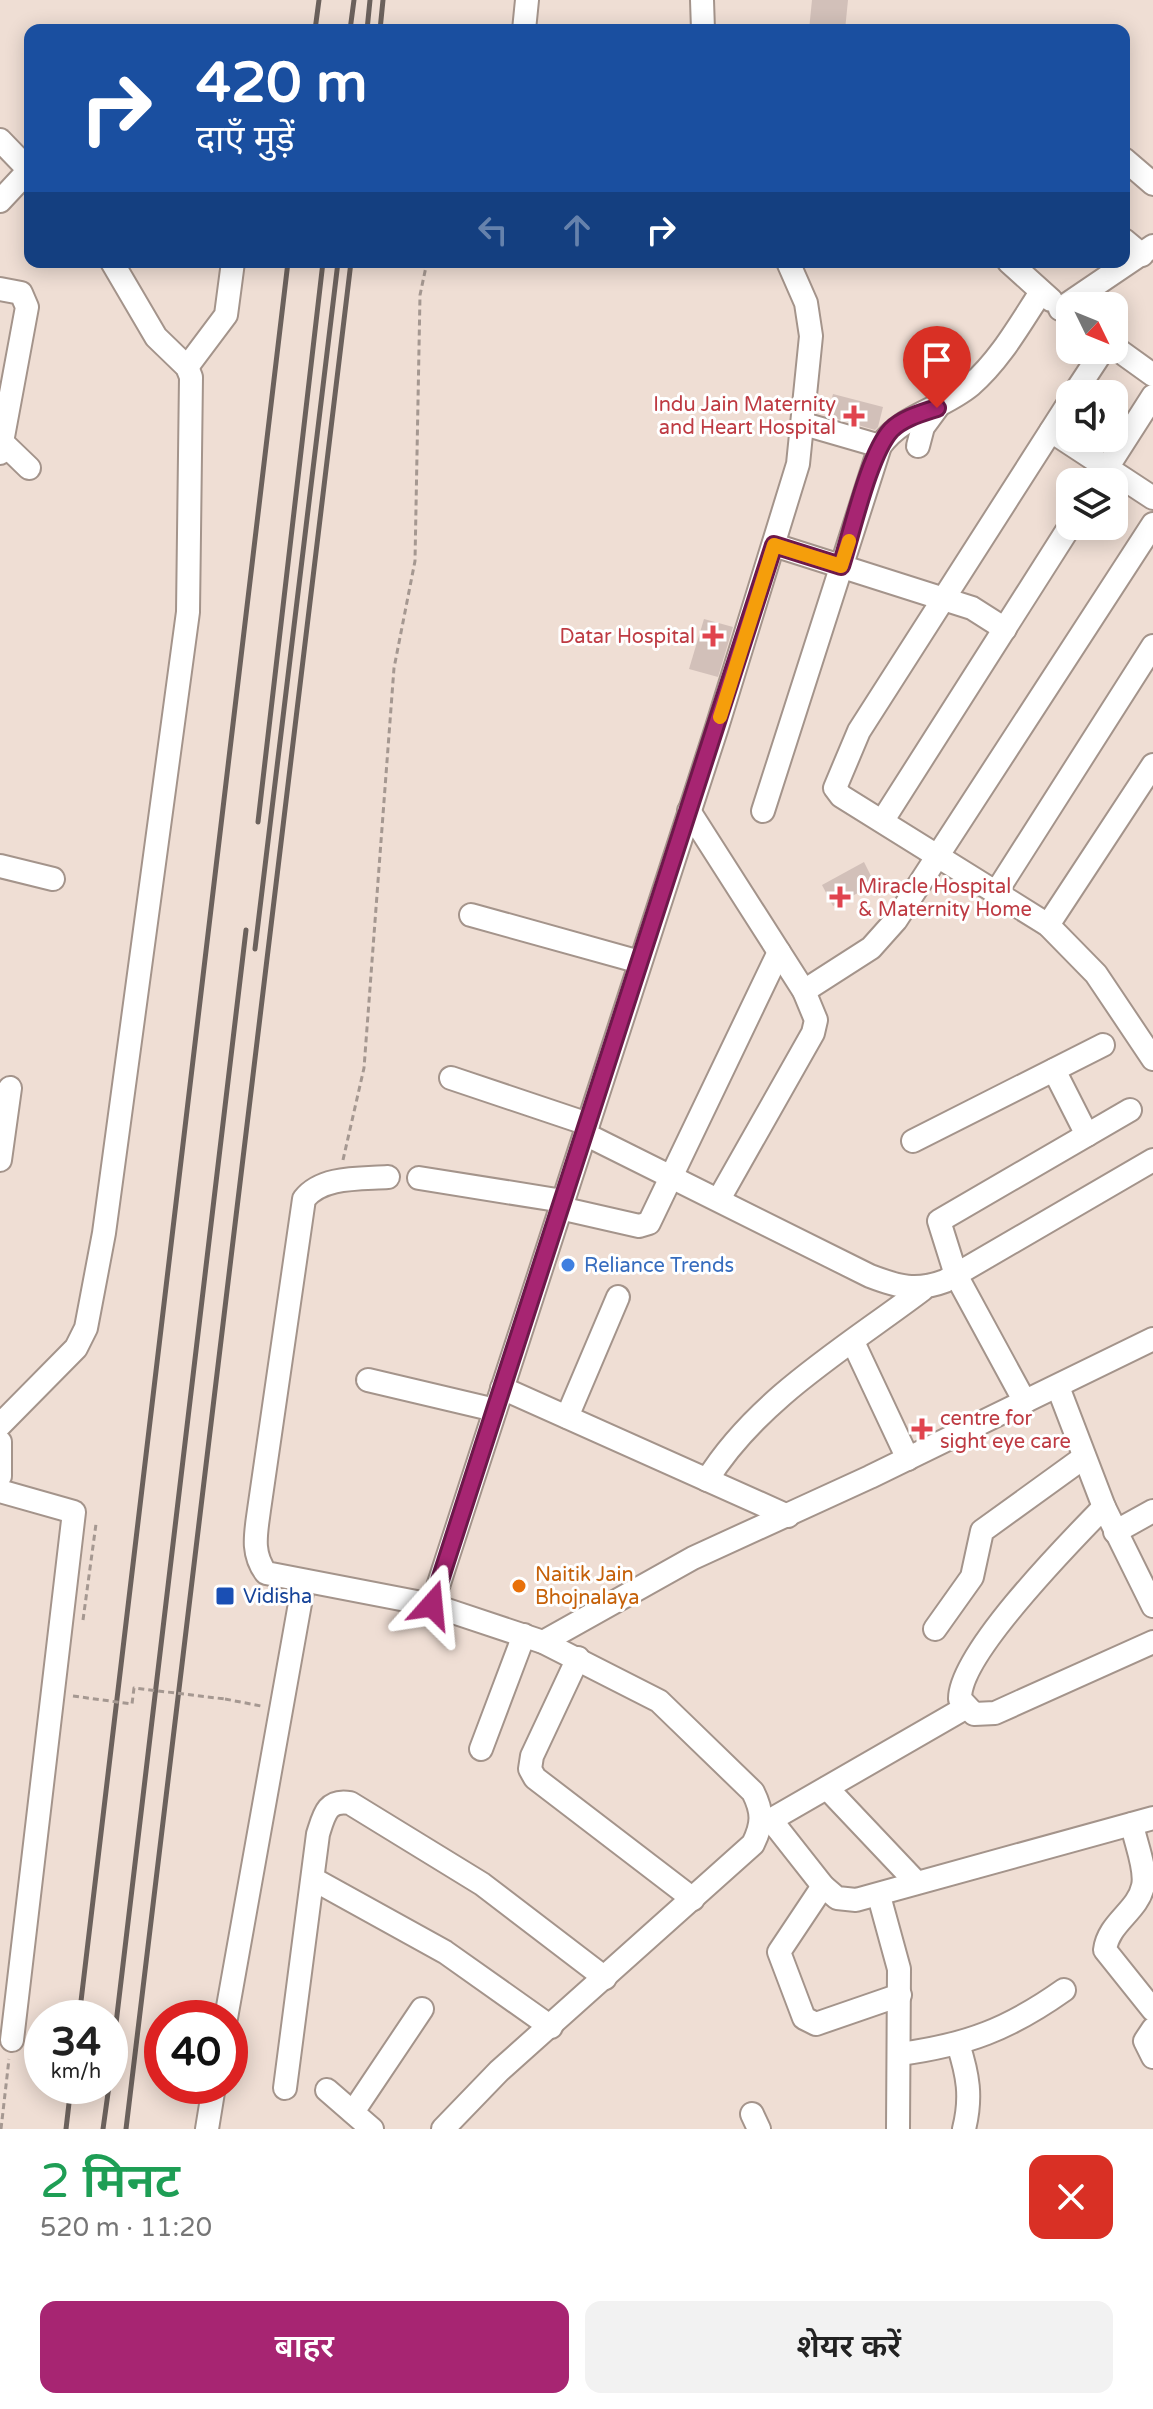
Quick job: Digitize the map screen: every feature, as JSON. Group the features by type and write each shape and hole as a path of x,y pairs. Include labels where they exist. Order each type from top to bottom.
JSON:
{"street":[{"path":"525,24 527,0"},
{"path":"702,0 703,24"},
{"path":"0,140 24,164"},
{"path":"1130,164 1153,184"},
{"path":"0,201 24,176"},
{"path":"1130,263 1147,250"},
{"path":"0,1425 76,1348 86,1328 104,1233 188,612 191,377 187,367 156,337 116,268"},
{"path":"187,367 226,315 232,268"},
{"path":"432,1605 798,464 811,336 806,303 791,268"},
{"path":"1015,268 1056,304"},
{"path":"1091,292 1123,268"},
{"path":"0,289 21,293 27,307 1,448 29,468"},
{"path":"763,811 880,446 892,429 906,419 937,408 970,386 991,365 1041,292"},
{"path":"1128,357 1153,375"},
{"path":"1107,468 1153,396"},
{"path":"918,446 923,427 937,408"},
{"path":"1056,423 859,731 835,788 841,796 1048,925 1096,974 1153,1059"},
{"path":"804,424 880,446"},
{"path":"1051,431 1095,468"},
{"path":"1128,486 1153,498"},
{"path":"804,991 871,948 896,920 1153,524"},
{"path":"883,820 1061,540"},
{"path":"774,545 972,608 1005,629"},
{"path":"997,891 1153,646"},
{"path":"1048,925 1153,765"},
{"path":"689,811 804,991 816,1020 813,1033 719,1199"},
{"path":"0,866 53,879"},
{"path":"471,915 640,962"},
{"path":"419,1178 562,1204 639,1226 654,1216 670,1175 779,952"},
{"path":"913,1141 1103,1045"},
{"path":"1054,1070 1087,1135"},
{"path":"451,1078 586,1129 870,1276 899,1287 922,1290"},
{"path":"0,1160 10,1088"},
{"path":"1025,1402 956,1275 939,1221 943,1215 1130,1110"},
{"path":"707,1480 733,1442 806,1377 922,1290 956,1275 1153,1160"},
{"path":"388,1177 341,1181 312,1188 304,1199 255,1549 266,1573 432,1605 534,1638 659,1701 753,1792 766,1823 837,1898 856,1900 879,1896 916,1882 1142,1821 1144,1883 1141,1893 1106,1940 1105,1950 1153,2010"},
{"path":"567,1417 618,1297"},
{"path":"481,1749 534,1638 693,1558 908,1459 1153,1339"},
{"path":"853,1342 908,1459"},
{"path":"368,1380 495,1410"},
{"path":"1058,1387 1104,1507 1153,1606"},
{"path":"502,1388 788,1516"},
{"path":"0,1442 3,1459 0,1476"},
{"path":"935,1629 972,1577 982,1531 1083,1458"},
{"path":"0,1491 74,1512 12,2040"},
{"path":"965,1708 960,1688 995,1631 1047,1566 1104,1507"},
{"path":"1115,1532 1153,1511"},
{"path":"229,2000 304,1581"},
{"path":"965,1708 983,1716 995,1713 1153,1642"},
{"path":"578,1658 532,1756 530,1769 550,1792 693,1899"},
{"path":"443,2129 489,2081 753,1844 766,1823 965,1708"},
{"path":"827,1788 916,1882"},
{"path":"285,2088 324,1814 330,1805 339,1801 350,1803 482,1884 605,1978"},
{"path":"313,1879 445,1952 551,2027"},
{"path":"823,1886 779,1952 804,2018 816,2024 900,1995"},
{"path":"879,1896 899,1969 898,2129"},
{"path":"900,2054 987,2036 1028,2016 1064,1990"},
{"path":"353,2112 422,2009"},
{"path":"1153,2029 1145,2041 1153,2057"},
{"path":"958,2044 969,2080 970,2101 964,2129"},
{"path":"327,2090 372,2129"},
{"path":"207,2129 211,2104"}],"path":[{"path":"341,1181 364,1068 394,668 415,561 420,295 426,268"},
{"path":"81,1633 96,1524"},
{"path":"73,1696 132,1704 134,1688 225,1699 280,1710"},
{"path":"1,2129 12,2040"}],"building":[{"path":"812,0 848,0 846,24 810,24"},
{"path":"833,394 883,407 878,427 875,430 827,416"},
{"path":"704,619 733,627 718,677 689,669"},
{"path":"864,862 875,884 833,906 822,885"}],"railway":[{"path":"316,24 319,0"},
{"path":"351,24 354,0"},
{"path":"368,24 370,0"},
{"path":"381,24 383,0"},
{"path":"81,2000 287,268"},
{"path":"258,822 322,268"},
{"path":"255,949 337,268"},
{"path":"126,2129 350,268"},
{"path":"119,2000 246,930"},
{"path":"66,2129 69,2104"},
{"path":"103,2129 106,2104"}],"slow traffic":[{"path":"720,717 774,545 841,566 849,541"}],"place":[{"name":"Indu Jain Maternity and Heart Hospital","path":"854,416"},
{"name":"Datar Hospital","path":"713,636"},
{"name":"Miracle Hospital & Maternity Home","path":"840,897"},
{"name":"Reliance Trends","path":"568,1265"},
{"name":"centre for sight eye care","path":"922,1429"},
{"name":"Naitik Jain Bhojnalaya","path":"519,1586"},
{"name":"Vidisha","path":"225,1596"}],"route":[{"path":"432,1605 774,545 841,566 880,446 892,429 906,419 937,408"}]}
